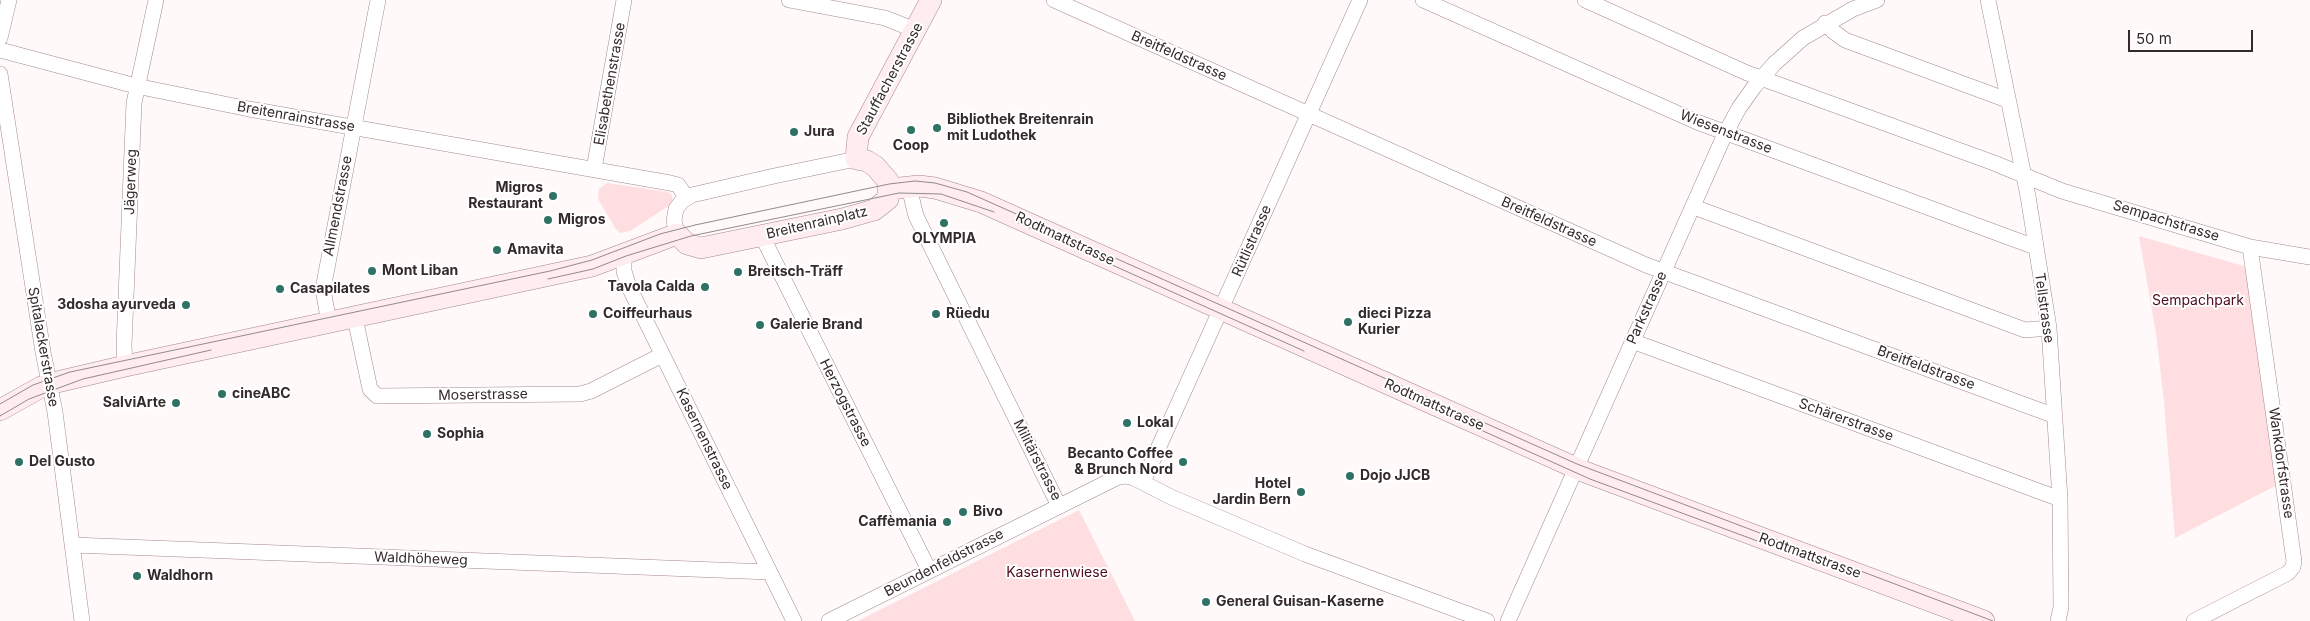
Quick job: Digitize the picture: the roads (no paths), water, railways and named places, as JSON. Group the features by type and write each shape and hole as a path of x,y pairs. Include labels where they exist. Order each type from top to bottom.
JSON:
{"street":[{"path":"0,38 9,0"},
{"name":"Jägerweg","path":"125,366 124,335 136,86 156,0"},
{"name":"Allmendstrasse","path":"329,323 323,289 378,0"},
{"name":"Elisabethenstrasse","path":"594,169 624,0"},
{"path":"789,0 885,18 915,30"},
{"name":"Stauffacherstrasse","path":"856,160 859,135 931,0"},
{"name":"Breitfeldstrasse","path":"1054,0 1638,262 2055,416"},
{"name":"Rütlistrasse","path":"1143,482 1360,0"},
{"name":"Wiesenstrasse","path":"1423,0 1725,134 2035,247"},
{"path":"1585,0 1762,78 2024,176"},
{"name":"Parkstrasse","path":"1508,621 1725,134 1739,108 1762,78 1792,48 1825,23 1877,0"},
{"name":"Tellstrasse","path":"1988,0 2024,176 2049,328 2060,500 2061,607 2058,621"},
{"path":"1825,23 1845,40 2007,100"},
{"name":"Breitenrainstrasse","path":"0,50 136,86 353,128 594,169"},
{"name":"Spitalackerstrasse","path":"0,74 1,99 50,384 82,621"},
{"path":"0,410 21,397 50,384 125,366 592,266 677,234 674,221 675,212 679,204 687,198 708,190 856,160 869,162 900,188"},
{"path":"594,169 678,185 687,198"},
{"name":"Sempachstrasse","path":"2024,176 2062,191 2250,247 2310,257"},
{"name":"Rodtmattstrasse","path":"900,188 944,190 981,202 1575,468 1984,621"},
{"name":"Breitenrainplatz","path":"677,234 687,244 698,248 762,236 868,213 879,208 900,188"},
{"name":"Militärstrasse","path":"900,188 916,216 1059,506 1116,478 1125,476 1143,482 1171,497 1305,554 1487,621"},
{"path":"1694,207 2026,330 2049,328"},
{"name":"Herzogstrasse","path":"762,236 928,570"},
{"name":"Wankdorfstrasse","path":"2194,621 2288,573 2294,562 2250,247"},
{"name":"Kasernenstrasse","path":"624,254 626,280 794,621"},
{"name":"Moserstrasse","path":"355,318 370,389 377,396 580,394 591,391 662,356"},
{"name":"Schärerstrasse","path":"1632,341 2060,500"},
{"name":"Beundenfeldstrasse","path":"829,621 1059,506"},
{"name":"Waldhöheweg","path":"73,545 769,572"}],"tram line":[{"path":"0,404 33,385 70,372 550,271 592,260 660,234 695,225 889,184 915,181 935,183 967,192 1577,464 1993,621"},
{"path":"548,279 593,269 626,256 691,236 899,193 941,194 994,212"},
{"path":"1014,221 1304,351"},
{"path":"0,416 29,399 83,379 211,350"},
{"path":"1423,404 1590,479 1814,562"}],"place":[{"name":"Bibliothek Breitenrain mit Ludothek","path":"937,128"},
{"name":"Coop","path":"911,130"},
{"name":"Jura","path":"794,132"},
{"name":"Migros Restaurant","path":"553,196"},
{"name":"Migros","path":"548,220"},
{"name":"OLYMPIA","path":"944,223"},
{"name":"Amavita","path":"497,250"},
{"name":"Mont Liban","path":"372,271"},
{"name":"Breitsch-Träff","path":"738,272"},
{"name":"Tavola Calda","path":"705,287"},
{"name":"Casapilates","path":"280,289"},
{"name":"3dosha ayurveda","path":"186,305"},
{"name":"Coiffeurhaus","path":"593,314"},
{"name":"Rüedu","path":"936,314"},
{"name":"dieci Pizza Kurier","path":"1348,322"},
{"name":"Galerie Brand","path":"760,325"},
{"name":"cineABC","path":"222,394"},
{"name":"SalviArte","path":"176,403"},
{"name":"Lokal","path":"1127,423"},
{"name":"Sophia","path":"427,434"},
{"name":"Del Gusto","path":"19,462"},
{"name":"Becanto Coffee & Brunch Nord","path":"1183,462"},
{"name":"Dojo JJCB","path":"1350,476"},
{"name":"Hotel Jardin Bern","path":"1301,492"},
{"name":"Bivo","path":"963,512"},
{"name":"Caffèmania","path":"947,522"},
{"name":"Waldhorn","path":"137,576"},
{"name":"General Guisan-Kaserne","path":"1206,602"}],"park label":[{"name":"Sempachpark","path":"2198,301"},
{"name":"Kasernenwiese","path":"1057,573"}]}
